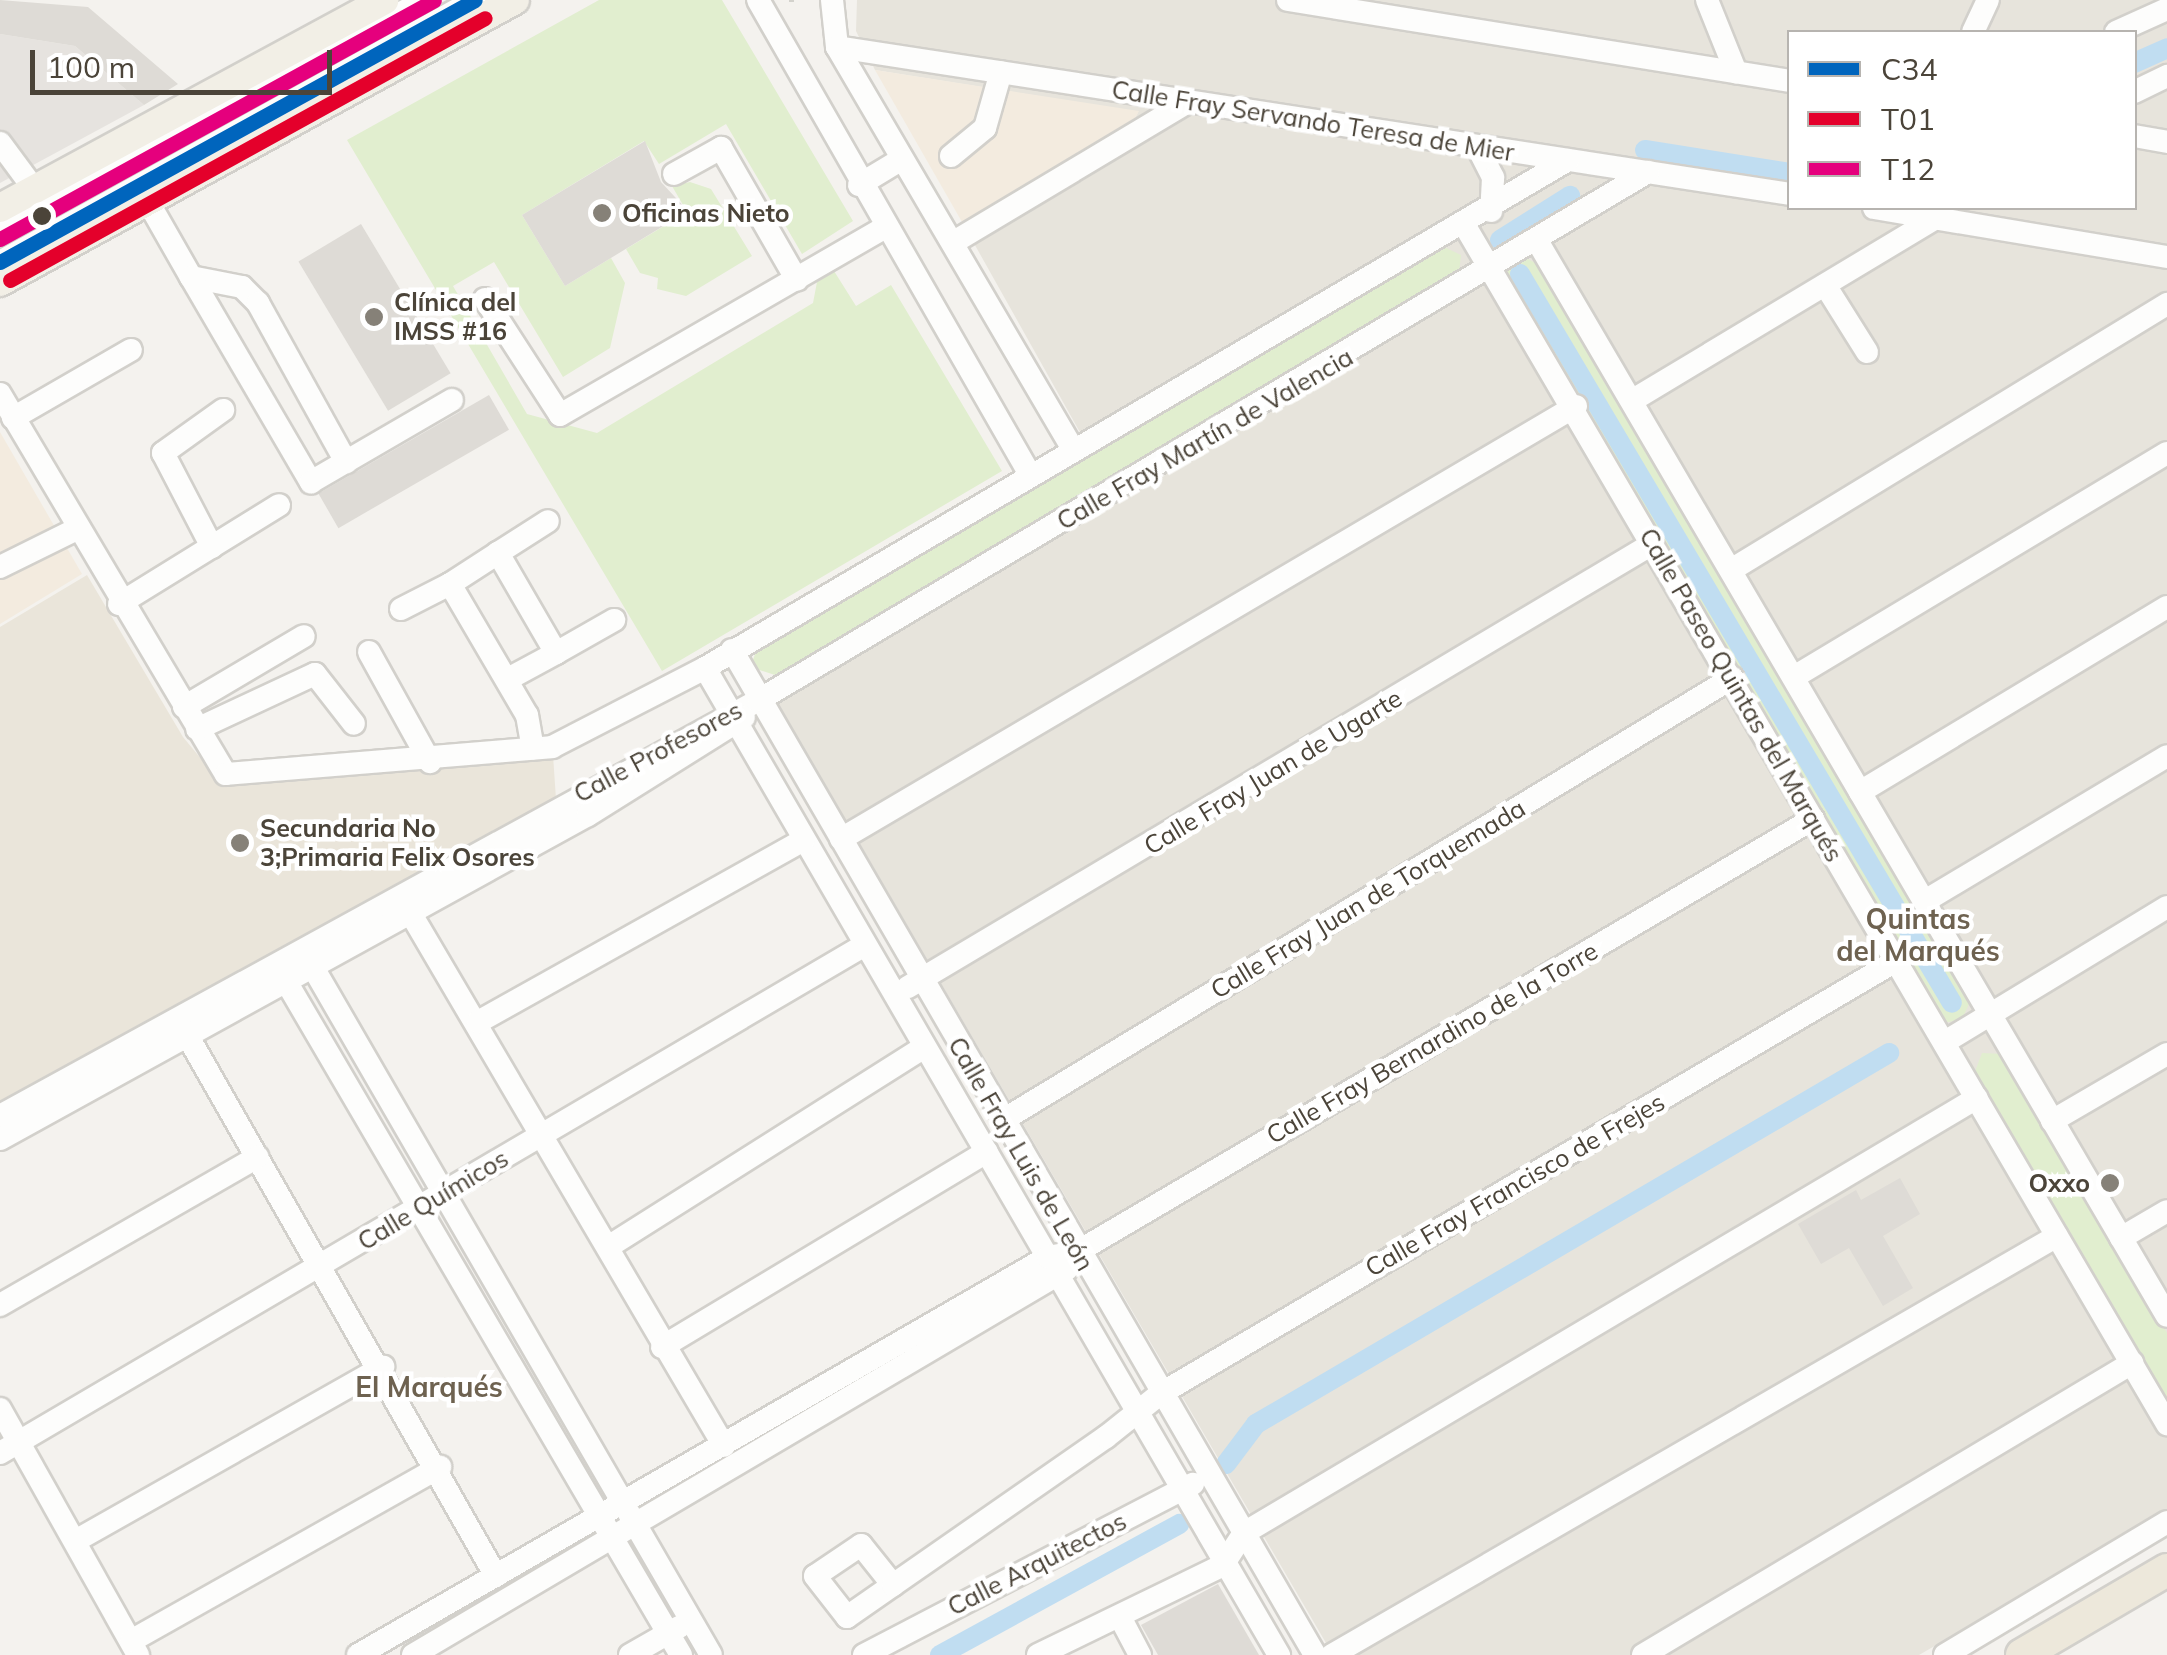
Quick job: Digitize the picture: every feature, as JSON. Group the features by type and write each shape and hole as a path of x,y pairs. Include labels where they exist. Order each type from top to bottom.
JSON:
{"highway":[{"path":"2022,1655 2167,1570"}],"main road":[{"path":"12,195 384,0"},
{"path":"0,282 515,0"}],"street":[{"path":"0,230 425,0"},
{"path":"0,262 476,0"},
{"path":"758,0 859,185 1028,471"},
{"path":"832,0 837,47 1078,443"},
{"path":"1288,0 1787,80"},
{"path":"1437,0 1441,25"},
{"path":"1706,0 1736,72"},
{"path":"1974,30 1988,0"},
{"path":"2120,30 2167,9"},
{"name":"Calle Fray Servando Teresa de Mier","path":"837,47 1787,194"},
{"path":"951,156 985,128 1001,72"},
{"path":"2137,91 2167,76"},
{"path":"954,242 1188,102"},
{"path":"2137,137 2167,142"},
{"path":"0,143 12,195"},
{"path":"1477,146 1493,178 1491,211"},
{"path":"674,174 721,148 797,280"},
{"path":"859,185 902,158"},
{"path":"0,394 119,604 197,729 237,777 430,762 561,744 704,668 1028,471 1466,226 1568,160"},
{"name":"Calle Fray Martín de Valencia","path":"758,700 1539,244 1648,172"},
{"path":"147,200 311,482 452,400"},
{"path":"1887,210 2167,256"},
{"path":"1633,400 1937,218"},
{"name":"Calle Paseo Quintas del Marqués","path":"1466,226 1576,406 1894,962 1945,1042 2167,1424"},
{"path":"485,298 560,415 884,228"},
{"path":"1539,244 2167,1316"},
{"path":"191,278 242,286 258,303 346,462"},
{"path":"1826,285 1866,352"},
{"path":"1731,570 2167,304"},
{"path":"13,418 131,350"},
{"path":"841,839 1576,406"},
{"path":"212,547 163,454 223,410"},
{"path":"1794,677 2167,453"},
{"path":"119,604 279,506"},
{"path":"401,609 450,584 548,522"},
{"path":"0,568 76,529"},
{"name":"Calle Fray Juan de Ugarte","path":"892,991 921,984 1652,544"},
{"path":"498,553 556,653"},
{"path":"450,584 508,679 533,748"},
{"path":"1860,792 2167,607"},
{"path":"508,679 614,620"},
{"path":"184,707 304,636"},
{"name":"Calle Fray Luis de León","path":"732,650 921,984 1315,1655"},
{"path":"369,652 430,762"},
{"name":"Calle Fray Luis de León","path":"704,668 1279,1655"},
{"path":"197,729 302,676 323,679 354,724"},
{"name":"Calle Fray Juan de Torquemada","path":"1003,1120 1732,678"},
{"name":"Calle Profesores","path":"307,958 411,914 758,700"},
{"name":"Calle Profesores","path":"0,1116 281,973 731,719"},
{"path":"1925,902 2167,756"},
{"name":"Calle Fray Bernardino de la Torre","path":"632,1516 724,1446 1048,1258 1077,1252 1813,819"},
{"path":"478,1022 804,840"},
{"path":"1945,1042 2167,907"},
{"path":"411,914 478,1022 538,1138 608,1247 662,1347 724,1446"},
{"name":"Calle Químicos","path":"9,1447 865,945"},
{"path":"307,958 711,1655"},
{"name":"Calle Fray Francisco de Frejes","path":"893,1585 1160,1394 1894,962"},
{"path":"281,973 423,1206 681,1655"},
{"name":"Calle Profesores","path":"0,1139 188,1036 281,973"},
{"path":"188,1036 383,1367 496,1576"},
{"path":"608,1247 924,1046"},
{"path":"2052,1121 2167,1054"},
{"path":"1038,1655 1223,1564 1244,1533 1977,1098"},
{"path":"662,1347 987,1152"},
{"path":"0,1305 257,1157"},
{"path":"2122,1238 2167,1211"},
{"path":"1332,1655 2057,1236"},
{"path":"413,1655 608,1529 1061,1280 1077,1252"},
{"path":"1643,1655 2132,1363"},
{"path":"77,1540 383,1367"},
{"path":"0,1409 9,1447 77,1540 134,1648 440,1467"},
{"name":"Calle Arquitectos","path":"864,1655 1210,1475"},
{"path":"1946,1655 2167,1522"},
{"path":"358,1655 496,1576 608,1529"},
{"path":"1120,1617 1140,1655"},
{"path":"630,1655 690,1621"}],"shaded area":[{"path":"857,0 2167,0 2167,1512 1919,1655 1333,1655 775,699 1118,500 962,222 1130,128 1138,112 875,70 856,31"},
{"path":"0,34 75,46 144,105 0,183"},
{"path":"875,70 1139,111 1130,128 962,222"},
{"path":"0,432 82,574 0,624"},
{"name":"Secundaria No 3;Primaria Felix Osores","path":"87,575 183,737 222,784 553,755 556,799 0,1112 0,627"}],"green space":[{"path":"599,0 722,0 853,221 802,254 726,124 659,164 644,141 522,215 565,286 611,258 625,283 610,348 563,377 494,262 453,286 527,414 597,433 813,303 817,282 834,271 856,306 891,285 1002,471 662,671 347,140"},
{"path":"690,182 711,189 752,256 686,296 657,289 658,278 640,273 626,249 687,212 672,186"},
{"path":"1442,246 1461,255 1459,273 775,675 750,667 758,647"},
{"path":"1526,258 1539,265 1970,1002 1962,1019 1944,1023 1508,283 1505,269"},
{"path":"1982,1053 2003,1054 2167,1333 2167,1410 1974,1074"}],"building":[{"path":"0,0 88,7 178,84 144,105 75,46 0,34"},
{"path":"645,141 661,182 688,211 565,286 522,215"},
{"name":"Clínica del IMSS #16","path":"361,224 451,373 388,411 298,262"},
{"path":"489,395 509,430 338,528 318,493"},
{"path":"1900,1178 1920,1214 1883,1236 1913,1288 1883,1306 1849,1248 1821,1264 1798,1224 1856,1190 1861,1200"},
{"path":"1218,1584 1259,1655 1158,1655 1141,1625"}],"waterway":[{"path":"2137,62 2167,48"},
{"path":"1645,150 1787,173"},
{"path":"1500,240 1570,196"},
{"path":"1520,274 1952,1003"},
{"path":"1226,1464 1256,1424 1889,1053"},
{"path":"940,1655 1179,1524"}],"transit line":[{"name":"T12","path":"0,239 434,0"},
{"name":"C34","path":"0,262 475,0"},
{"name":"T01","path":"10,280 485,18"}],"place":[{"name":"Oficinas Nieto","path":"602,213"},
{"name":"Clínica del IMSS #16","path":"374,317"},
{"name":"Secundaria No 3;Primaria Felix Osores","path":"240,843"},
{"name":"Oxxo","path":"2110,1183"}],"district":[{"name":"Quintas del Marqués","path":"1918,935"},
{"name":"El Marqués","path":"429,1387"}]}
